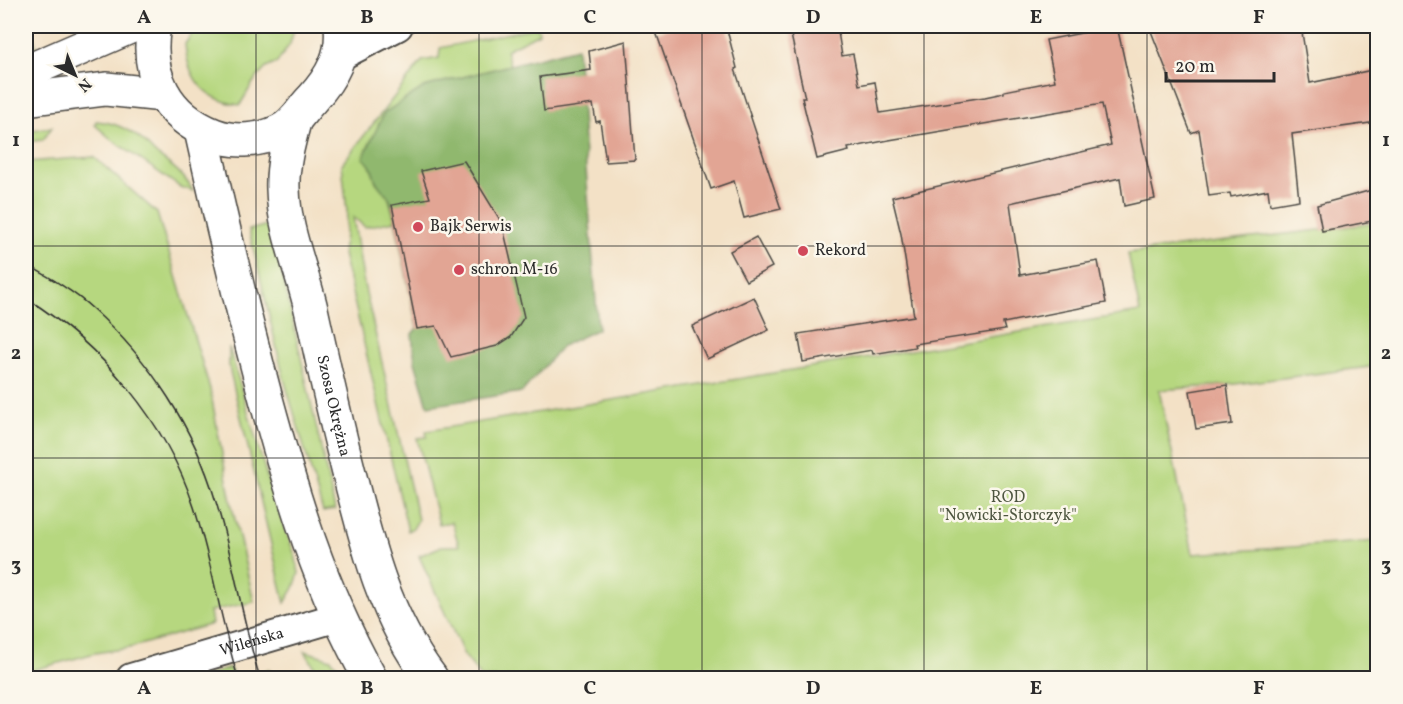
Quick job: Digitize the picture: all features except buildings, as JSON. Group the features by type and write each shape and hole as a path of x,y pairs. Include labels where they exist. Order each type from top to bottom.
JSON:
{"street":[{"path":"26,72 132,26"},
{"path":"154,26 151,42 155,74 172,107 201,130 223,138 250,140 282,131 301,112 332,73 340,41 398,26"},
{"path":"26,99 106,89 164,94"},
{"name":"Szosa Okrężna","path":"301,112 286,153 283,189 285,213 368,549 382,589 401,631 431,678"},
{"path":"201,130 238,295 293,497 315,562 338,617 370,678"},
{"name":"Wileńska","path":"131,678 338,617"}],"green space":[{"path":"197,26 295,26 290,44 277,63 266,68 254,81 240,105 208,93 194,77 185,44"},
{"path":"538,27 539,33 506,50 510,65 424,87 371,165 376,182 388,195 395,221 365,227 353,217 364,284 418,520 408,531 343,254 347,212 342,164 422,61 439,58 440,48"},
{"path":"26,29 33,36 37,50 26,54"},
{"path":"577,48 598,329 562,346 522,392 428,406 415,362 412,334 417,328 392,205 363,158 384,113 424,87"},
{"path":"96,121 115,125 138,137 177,171 193,191 180,187 111,139 95,125"},
{"path":"52,127 43,140 26,142 26,131"},
{"path":"94,157 157,213 210,389 231,502 254,602 210,611 212,624 129,648 95,653 26,672 26,162"},
{"name":"ROD \"Nowicki-Storczyk\"","path":"1377,223 1377,366 1227,385 1159,390 1193,554 1377,541 1377,678 482,678 464,655 419,556 442,546 459,546 452,522 439,524 417,438 427,437 426,431 1140,312 1128,253"},
{"path":"271,224 335,510 323,512 284,379 249,230"},
{"path":"229,347 272,494 295,555 299,573 294,588 285,603 229,367"},
{"path":"305,651 331,659 348,678 321,678"},
{"path":"230,668 233,678 198,678"},
{"path":"269,669 271,673 280,678 256,678 255,674"}],"tram line":[{"path":"26,264 78,296 114,329 152,373 183,422 196,448 216,502 260,678"},
{"path":"26,298 80,338 105,362 148,415 166,445 182,475 194,507 238,678"}],"place":[{"name":"Bajk Serwis","path":"418,227"},
{"name":"Rekord","path":"803,251"},
{"name":"schron M-16","path":"459,270"}]}
